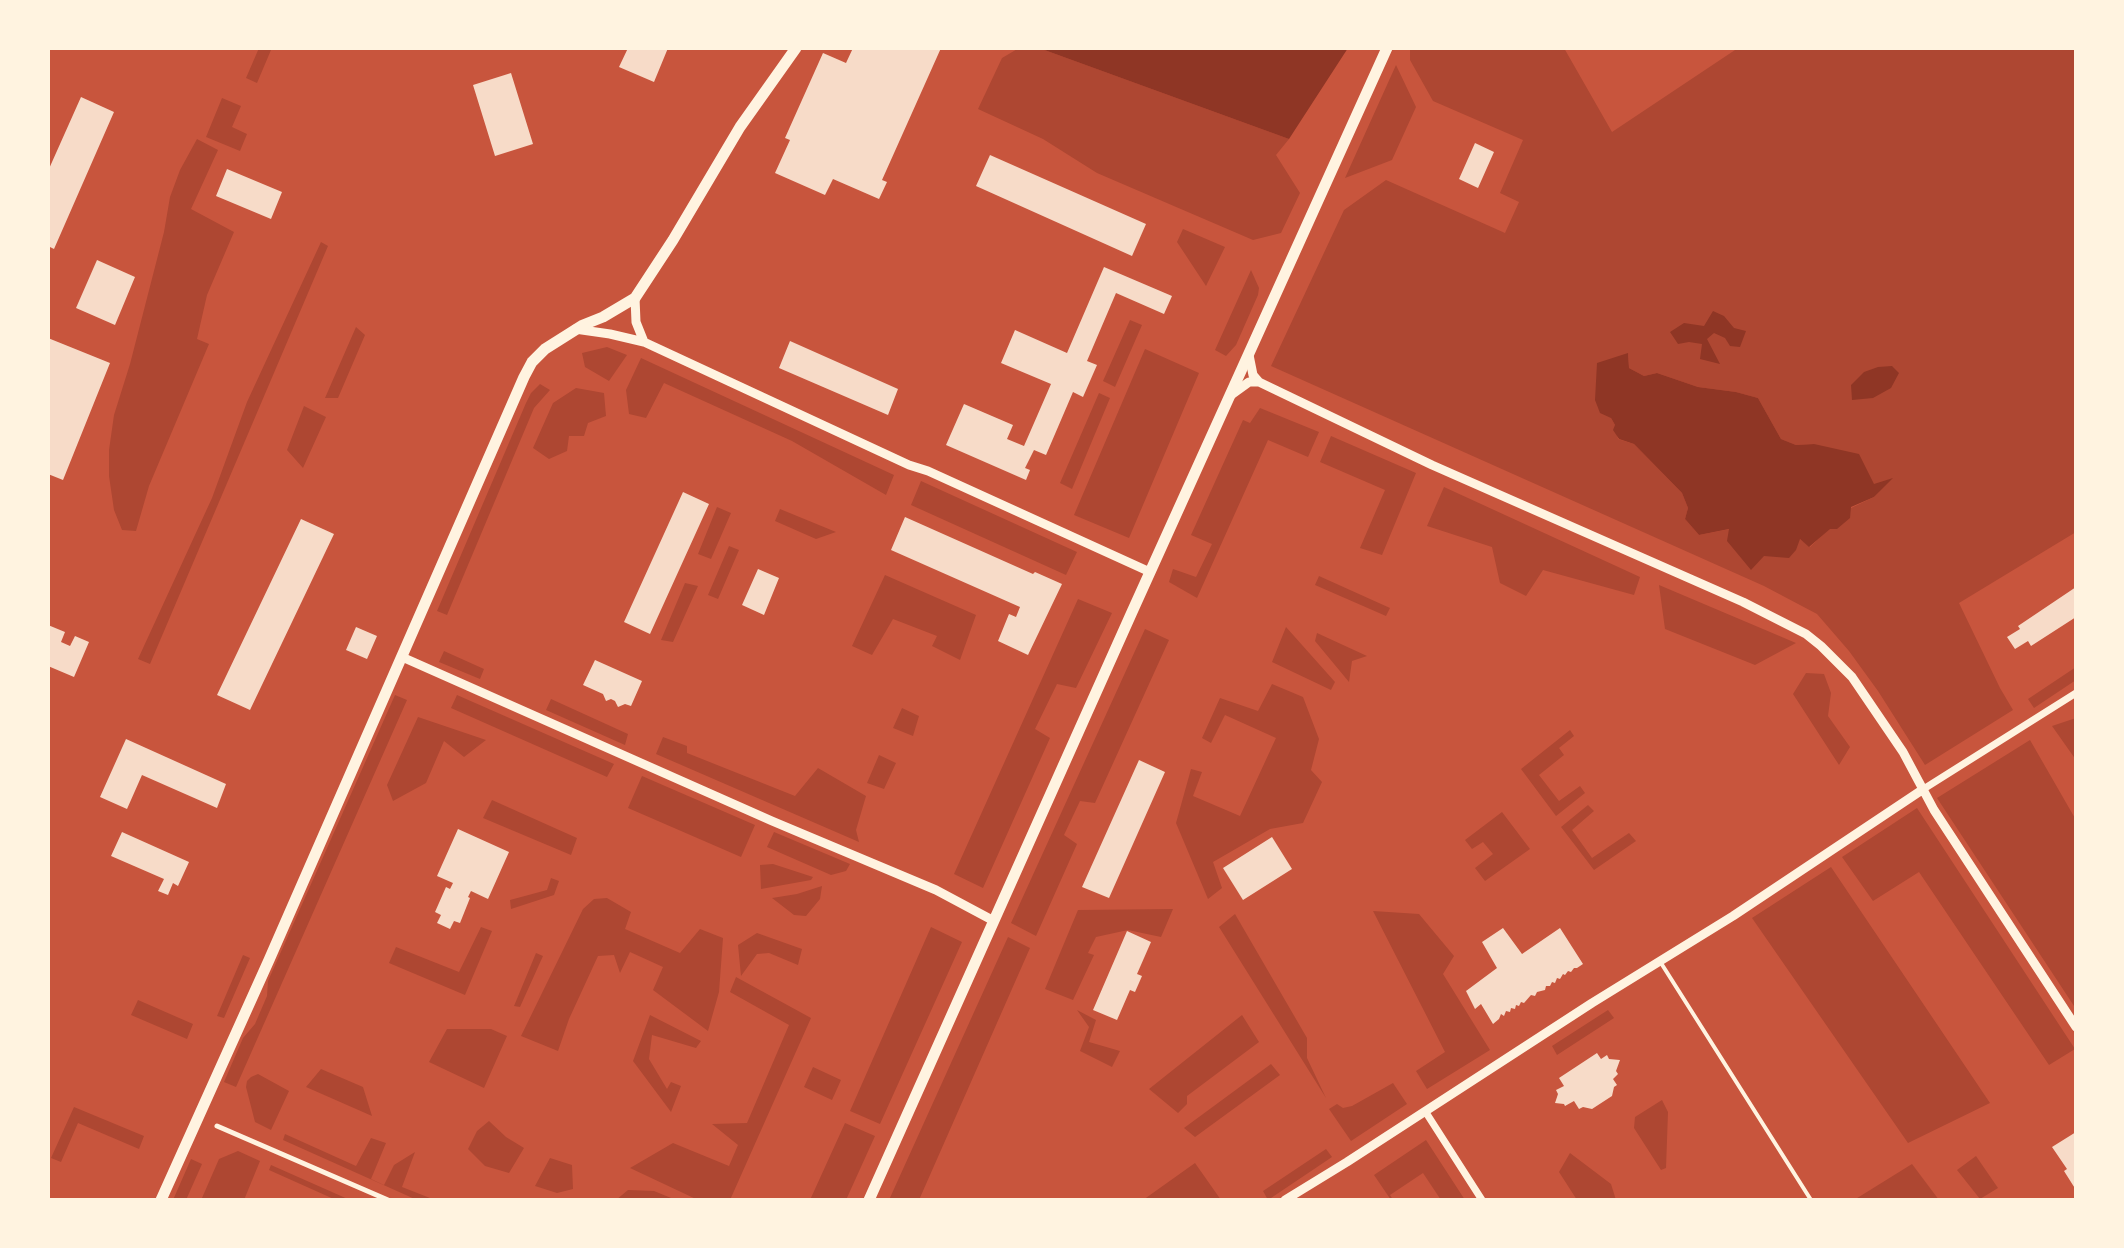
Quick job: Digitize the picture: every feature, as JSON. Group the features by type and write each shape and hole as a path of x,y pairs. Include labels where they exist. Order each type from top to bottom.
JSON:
{"main road":[{"path":"161,1200 532,362 575,329 635,298 740,127 796,48"},
{"path":"869,1200 1387,48"}],"street":[{"path":"635,298 636,322 644,342"},
{"path":"575,329 644,342 1150,572"},
{"path":"1249,352 1253,375 1259,382 1432,465 1743,602 1806,634 1830,653 1852,677 1903,752 1922,790 2076,1027"},
{"path":"1228,397 1249,382 1259,382"},
{"path":"402,657 936,890 994,921"},
{"path":"1285,1200 1733,916 1922,790 2076,693"},
{"path":"1425,1111 1482,1200"},
{"path":"217,1126 388,1200"}],"lane":[{"path":"1660,961 1811,1200"}],"shaded area":[{"path":"259,48 271,50 257,83 246,78"},
{"path":"1019,48 1039,48 1289,139 1276,155 1300,193 1281,233 1253,240 1097,173 1043,139 978,109 1002,58"},
{"path":"1039,48 1348,48 1289,139"},
{"path":"1410,48 1564,48 1612,132 1738,48 2076,48 2076,532 1959,603 2013,710 1925,765 1878,691 1817,614 1764,586 1271,366 1344,210 1386,180 1505,233 1519,202 1500,193 1523,140 1433,101 1410,60","holes":["1628,353 1629,368 1644,376 1657,373 1698,387 1758,398 1781,439 1796,445 1814,444 1874,485 1891,479 1874,497 1851,508 1810,547 1800,539 1764,556 1730,529 1699,535 1685,519 1688,508 1682,493 1634,444 1618,439 1611,418"]},
{"path":"1396,65 1416,107 1392,160 1345,178"},
{"path":"222,98 241,106 232,127 247,134 240,151 206,137"},
{"path":"197,139 218,150 191,209 234,232 207,295 197,339 209,344 149,486 136,531 122,530 114,510 109,476 114,415 164,232 170,197"},
{"path":"1183,229 1225,247 1206,286 1177,242"},
{"path":"321,242 328,246 150,664 138,659 212,498 247,402"},
{"path":"1251,270 1259,288 1258,295 1236,345 1226,356 1215,350"},
{"path":"1713,311 1724,316 1734,328 1746,331 1740,347 1730,346 1725,338 1714,333 1707,339 1720,364 1700,359 1702,344 1678,344 1670,332 1684,323 1704,326"},
{"path":"1130,320 1142,325 1115,387 1103,381"},
{"path":"356,327 365,335 338,398 325,398"},
{"path":"607,347 627,355 609,381 585,367 582,353"},
{"path":"1145,349 1199,373 1129,538 1074,515"},
{"path":"1628,353 1629,368 1644,376 1657,373 1698,387 1758,398 1781,439 1796,445 1814,444 1859,454 1874,484 1893,478 1874,497 1851,507 1850,518 1837,529 1830,529 1809,547 1800,539 1789,558 1764,556 1751,570 1727,541 1729,529 1699,535 1685,519 1688,508 1682,493 1634,444 1619,439 1613,430 1615,425 1611,418 1600,413 1595,400 1597,363"},
{"path":"641,358 894,475 886,495 792,441 664,383 646,418 629,414 626,390"},
{"path":"1892,366 1899,373 1891,388 1873,398 1852,400 1851,385 1864,372"},
{"path":"540,384 550,390 534,408 447,615 437,611 526,403"},
{"path":"576,388 604,393 606,416 588,423 584,436 569,436 567,451 549,459 533,448 553,403"},
{"path":"1099,393 1110,398 1072,489 1060,483"},
{"path":"304,406 326,417 303,468 287,450"},
{"path":"1260,408 1319,432 1308,457 1268,440 1197,598 1169,582 1173,569 1196,577 1212,544 1191,535 1243,420 1250,423"},
{"path":"1331,436 1416,473 1382,555 1360,548 1385,490 1320,462"},
{"path":"921,481 1077,552 1066,575 911,505"},
{"path":"1444,487 1640,577 1634,595 1543,570 1526,596 1500,583 1492,547 1427,526"},
{"path":"717,507 731,513 711,559 698,554"},
{"path":"780,509 836,532 816,539 775,521"},
{"path":"729,546 739,550 718,599 708,595"},
{"path":"885,575 976,615 960,660 932,646 937,636 893,619 872,655 852,646"},
{"path":"1319,576 1390,608 1386,616 1315,585"},
{"path":"685,583 698,586 673,642 661,640"},
{"path":"1659,585 1796,643 1755,665 1665,629"},
{"path":"1078,599 1112,613 1076,688 1057,684 1035,729 1050,738 983,888 954,874"},
{"path":"1286,627 1335,682 1331,690 1272,662"},
{"path":"1145,629 1169,640 1095,803 1080,801 1064,835 1077,844 1036,936 1011,923"},
{"path":"1317,633 1367,656 1352,661 1349,682 1315,641"},
{"path":"444,651 484,669 480,679 439,662"},
{"path":"2076,667 2076,680 2034,708 2028,699"},
{"path":"1806,673 1824,674 1831,693 1828,716 1850,747 1839,765 1793,694"},
{"path":"1272,684 1303,697 1319,739 1311,770 1322,782 1303,823 1270,829 1213,862 1222,888 1208,899 1176,823 1191,769 1202,772 1193,796 1240,816 1276,738 1225,715 1211,743 1202,738 1220,698 1258,711"},
{"path":"395,695 407,700 236,1087 224,1082 243,1038 255,1024 267,996 268,981"},
{"path":"457,695 614,764 607,777 451,708"},
{"path":"551,699 628,734 625,745 546,710"},
{"path":"902,708 919,716 913,736 893,728"},
{"path":"418,717 486,740 464,757 444,741 426,783 393,801 387,785"},
{"path":"2076,718 2076,760 2052,726"},
{"path":"1570,730 1574,736 1559,748 1564,755 1539,775 1559,801 1580,786 1585,793 1556,816 1521,769"},
{"path":"663,737 687,746 687,753 795,796 818,768 866,796 856,830 859,842 656,754"},
{"path":"2030,740 2076,820 2076,1009 1937,798"},
{"path":"879,755 896,763 884,789 867,783"},
{"path":"642,776 755,825 741,857 628,808"},
{"path":"492,800 577,838 571,855 483,818"},
{"path":"1588,805 1594,811 1572,830 1592,858 1629,833 1636,841 1594,870 1561,827"},
{"path":"1917,808 2075,1049 2049,1065 1919,872 1873,901 1842,857"},
{"path":"1502,812 1530,849 1485,881 1475,868 1493,854 1483,842 1472,849 1465,840"},
{"path":"774,832 850,864 846,871 831,875 767,847"},
{"path":"773,864 813,877 811,880 761,889 760,865"},
{"path":"1831,867 1990,1103 1908,1143 1752,918"},
{"path":"551,878 559,881 554,895 511,909 510,900 547,890"},
{"path":"822,886 820,899 806,916 794,915 772,898 797,894"},
{"path":"607,898 631,912 625,929 680,953 700,929 723,938 719,992 708,1031 653,990 663,967 630,952 620,973 614,955 598,956 558,1051 521,1036 583,909 594,899"},
{"path":"1173,909 1161,937 1128,930 1096,937 1088,953 1094,955 1073,1000 1045,989 1078,910"},
{"path":"1373,911 1419,914 1454,956 1443,974 1490,1050 1427,1089 1416,1071 1445,1052"},
{"path":"1235,914 1307,1038 1307,1058 1326,1098 1219,927"},
{"path":"481,927 492,931 465,995 389,963 396,947 459,972"},
{"path":"931,927 962,942 880,1124 850,1111"},
{"path":"757,933 802,949 798,965 769,953 757,954 741,976 738,945"},
{"path":"1008,937 1030,948 919,1200 889,1200"},
{"path":"536,953 543,956 520,1007 514,1006"},
{"path":"243,955 250,958 224,1018 217,1016"},
{"path":"736,977 811,1018 730,1200 698,1200 630,1168 673,1143 729,1166 738,1145 712,1124 747,1123 789,1025 730,992"},
{"path":"138,1000 193,1024 187,1039 131,1015"},
{"path":"1077,1010 1096,1020 1089,1042 1120,1051 1112,1067 1080,1051 1089,1027"},
{"path":"1608,1010 1614,1018 1557,1055 1552,1046"},
{"path":"650,1015 701,1041 696,1048 652,1035 649,1059 667,1089 671,1082 681,1086 671,1112 633,1061"},
{"path":"1242,1015 1259,1042 1187,1096 1187,1104 1178,1113 1149,1089"},
{"path":"447,1029 491,1029 507,1036 484,1088 429,1062"},
{"path":"1271,1064 1280,1075 1195,1137 1184,1128"},
{"path":"813,1067 841,1080 832,1100 804,1087"},
{"path":"321,1069 363,1087 372,1116 306,1087"},
{"path":"258,1074 289,1091 271,1130 255,1122 246,1087 247,1081"},
{"path":"1393,1083 1407,1104 1351,1141 1329,1109 1337,1104 1343,1108 1352,1106"},
{"path":"1662,1100 1668,1112 1666,1168 1661,1170 1634,1128 1635,1117"},
{"path":"74,1107 144,1136 139,1149 78,1123 61,1162 51,1158"},
{"path":"489,1121 524,1148 509,1173 485,1166 468,1149 477,1131"},
{"path":"845,1123 875,1136 846,1200 810,1200"},
{"path":"285,1134 356,1166 371,1138 386,1143 371,1179 384,1185 394,1165 415,1152 402,1187 435,1200 417,1200 283,1140"},
{"path":"1426,1140 1465,1200 1441,1200 1423,1173 1390,1195 1391,1200 1374,1175"},
{"path":"1326,1149 1332,1157 1268,1200 1263,1191"},
{"path":"238,1151 260,1161 244,1200 202,1198 219,1159"},
{"path":"1570,1153 1611,1184 1616,1200 1577,1200 1559,1172"},
{"path":"1976,1156 1998,1188 1980,1199 1957,1170"},
{"path":"550,1158 572,1165 573,1189 557,1193 535,1186"},
{"path":"191,1159 202,1164 186,1200 173,1200"},
{"path":"1195,1163 1221,1200 1143,1200"},
{"path":"1912,1164 1939,1200 1854,1200"},
{"path":"271,1165 350,1200 336,1200 269,1170"},
{"path":"628,1190 654,1191 676,1200 616,1200"}],"building":[{"path":"628,48 668,48 654,82 619,67"},
{"path":"853,48 941,48 882,180 887,182 879,199 833,179 825,195 775,173 790,140 785,138 823,53 846,63"},
{"path":"511,73 533,144 495,156 473,85"},
{"path":"81,97 114,112 54,249 48,246 48,171"},
{"path":"1475,143 1494,152 1478,188 1459,179"},
{"path":"990,155 1146,224 1132,256 976,186"},
{"path":"227,169 282,192 271,219 216,196"},
{"path":"97,260 135,277 115,325 76,308"},
{"path":"1104,267 1172,296 1164,314 1116,293 1087,361 1097,365 1083,397 1073,392 1046,455 1034,450 1025,468 1030,470 1026,480 946,445 964,404 1013,425 1007,439 1024,446 1051,384 1001,363 1015,330 1067,353"},
{"path":"48,338 110,363 63,480 48,474"},
{"path":"790,341 898,389 888,415 779,368"},
{"path":"683,492 709,504 650,634 624,622"},
{"path":"905,517 1062,584 1028,655 998,641 1009,614 1016,617 1020,607 891,550"},
{"path":"301,519 334,534 250,710 217,695"},
{"path":"758,569 779,578 764,615 742,605"},
{"path":"2076,587 2076,617 2031,646 2028,641 2015,649 2007,637 2020,629 2018,626"},
{"path":"48,625 65,632 61,642 70,646 75,636 89,642 74,677 48,666"},
{"path":"356,627 377,636 367,659 346,650"},
{"path":"595,660 642,681 631,706 625,704 618,707 615,701 606,701 603,694 583,685"},
{"path":"126,739 226,784 217,808 142,775 127,809 100,797"},
{"path":"1139,760 1165,772 1109,898 1082,887"},
{"path":"458,829 509,852 488,899 471,891 460,923 454,921 450,929 437,923 441,915 435,912 446,887 450,889 453,883 437,876"},
{"path":"122,832 189,862 178,886 173,883 168,895 158,891 164,879 111,856"},
{"path":"1272,837 1292,869 1243,900 1223,868"},
{"path":"1503,928 1522,954 1560,928 1583,964 1557,978 1555,983 1552,982 1535,996 1531,995 1515,1009 1506,1011 1504,1016 1501,1014 1493,1024 1481,1004 1475,1009 1466,991 1497,968 1482,942"},
{"path":"1127,931 1151,942 1137,974 1142,976 1135,992 1130,990 1117,1020 1093,1010"},
{"path":"1597,1053 1601,1059 1607,1055 1609,1059 1620,1060 1616,1071 1618,1074 1613,1079 1617,1085 1612,1096 1592,1109 1579,1109 1574,1101 1565,1106 1555,1103 1556,1090 1564,1086 1559,1078"},
{"path":"2076,1132 2076,1190 2052,1147"}]}
